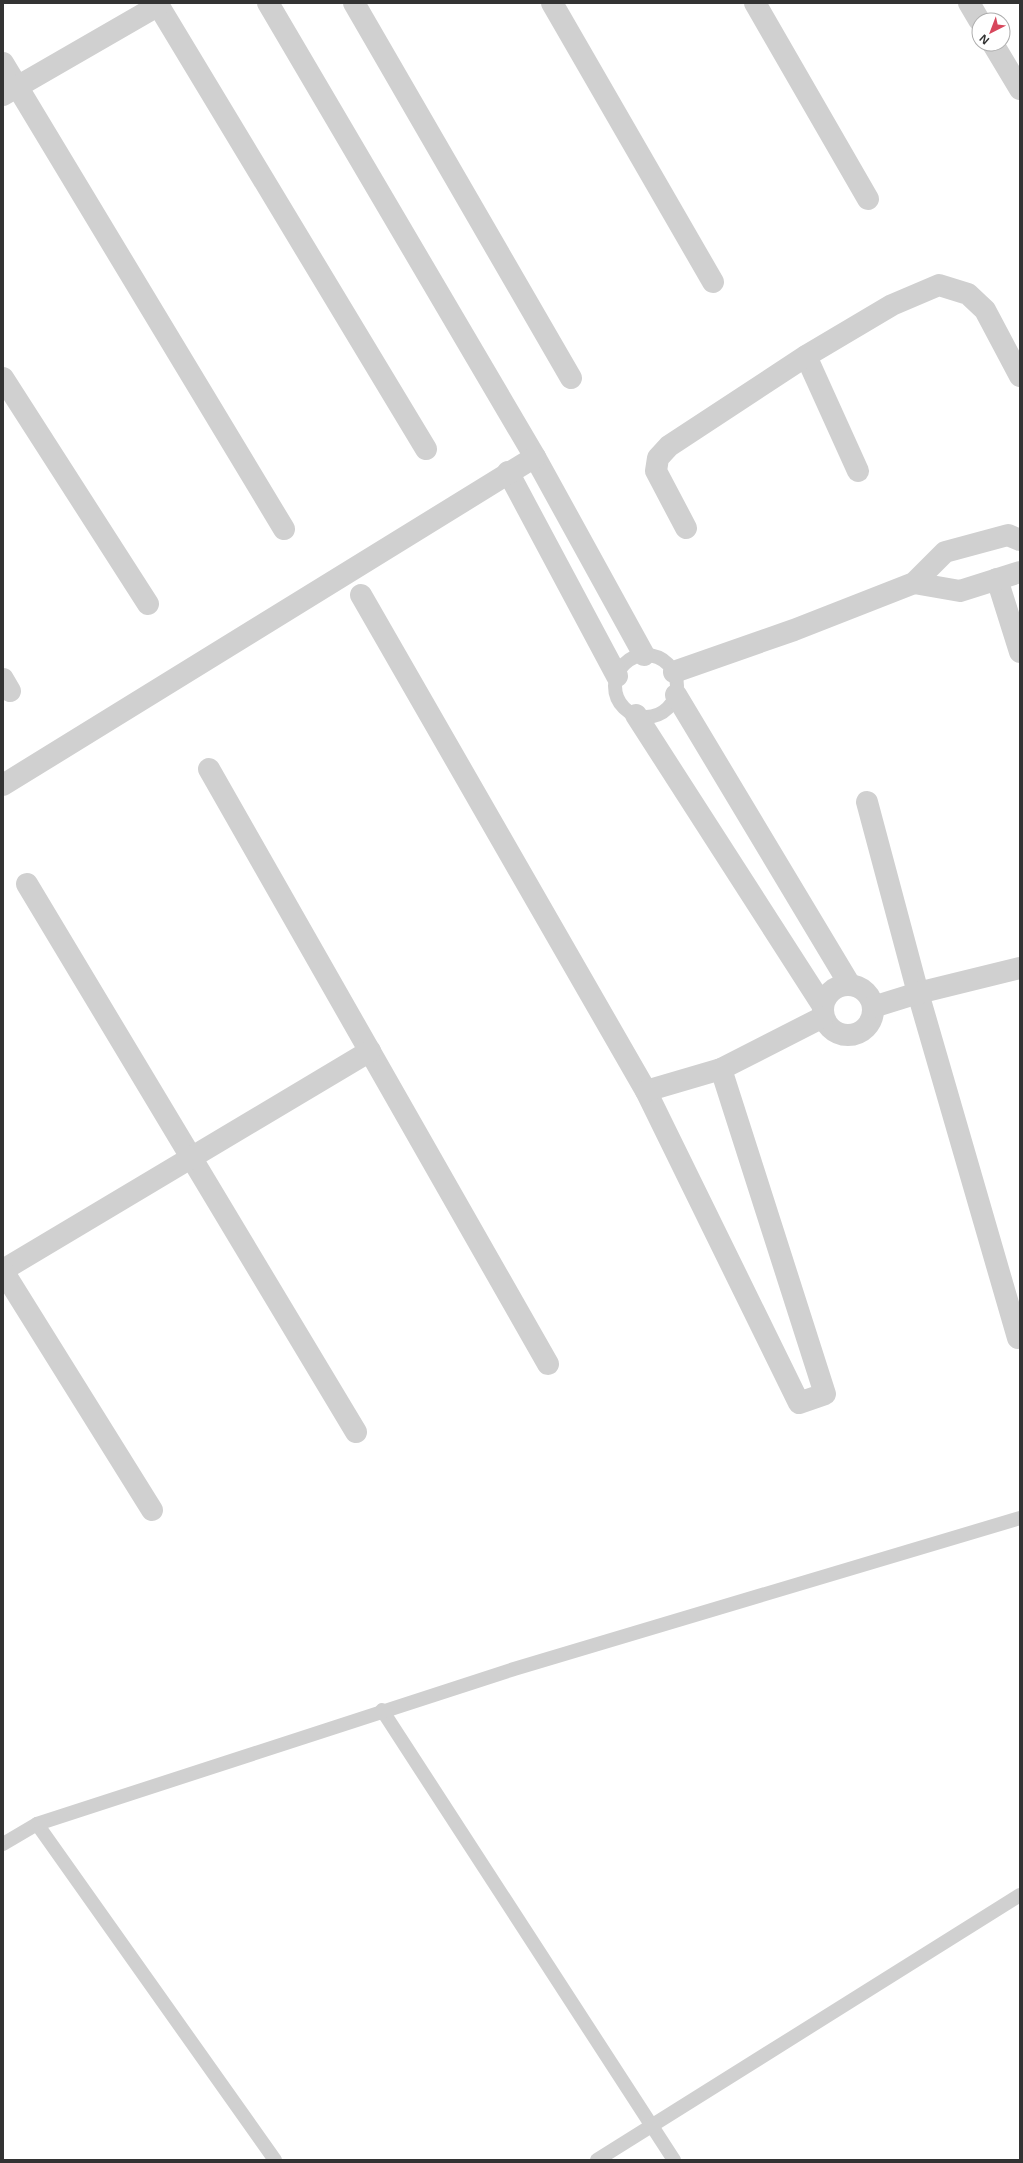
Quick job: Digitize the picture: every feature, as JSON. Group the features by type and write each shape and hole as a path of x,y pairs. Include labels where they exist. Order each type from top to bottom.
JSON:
{"street":[{"path":"268,3 534,457 644,655"},
{"path":"354,3 571,378"},
{"path":"552,3 713,282"},
{"path":"755,3 868,199"},
{"path":"969,3 974,12"},
{"path":"10,90 158,4 426,449"},
{"path":"999,52 1020,89"},
{"path":"3,63 10,90 284,529"},
{"path":"686,528 656,471 658,458 669,446 806,356 892,305 939,285 968,294 986,310 1020,376"},
{"path":"806,356 858,471"},
{"path":"3,378 148,604"},
{"path":"3,785 534,457"},
{"path":"508,472 616,676"},
{"path":"674,672 794,630 914,583 945,552 1008,535 1020,540"},
{"path":"914,583 960,591 1020,572"},
{"path":"997,579 1020,652"},
{"path":"360,595 646,1091 799,1402 825,1394 721,1069"},
{"path":"676,696 850,985"},
{"path":"636,715 823,1012 833,1031 848,1035 857,1034 869,1023 873,1015 873,1007 865,992 850,985 842,985 831,991 824,1000 823,1012"},
{"path":"209,769 548,1364"},
{"path":"867,802 918,993 1018,1338"},
{"path":"27,884 356,1432"},
{"path":"873,1007 918,993 1020,968"},
{"path":"646,1091 721,1069 823,1012"},
{"path":"152,1510 3,1270 370,1051"}],"lane":[{"path":"644,655 656,656 667,662 674,672 677,684 676,696 670,706 660,714 648,716 636,715 626,709 618,699 615,687 616,676 623,665 633,658 644,655"},
{"path":"3,1844 38,1824 382,1710 514,1669 1020,1518"},
{"path":"382,1710 674,2160"},
{"path":"38,1824 275,2160"},
{"path":"597,2160 650,2125 1020,1895"}]}
